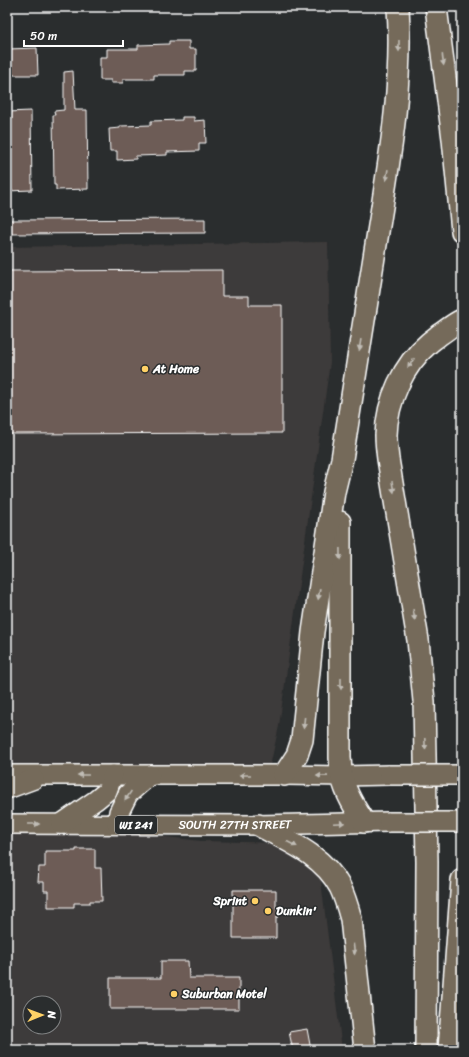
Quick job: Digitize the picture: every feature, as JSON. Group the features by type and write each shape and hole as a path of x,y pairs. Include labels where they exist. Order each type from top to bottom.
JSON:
{"highway":[{"path":"284,775 297,755 302,740 313,632 334,492 342,459 392,144 400,55 398,7"},
{"path":"436,7 453,139 462,231"},
{"path":"426,1050 427,862 424,701 418,640 388,459 386,434 391,403 398,384 406,370 415,357 429,342 462,320"},
{"path":"342,459 340,531 340,758 342,776 346,790 364,822"},
{"path":"258,825 316,858 333,876 340,887 351,919 366,1050"},
{"path":"449,1050 462,880"}],"main road":[{"path":"7,775 462,775"},
{"path":"7,789 44,775"},
{"path":"61,824 96,800 106,791 113,775"},
{"path":"117,824 119,812 128,794 150,775"},
{"name":"SOUTH 27TH STREET","path":"7,824 258,825 364,822 462,822"}],"shaded area":[{"path":"328,242 330,362 279,726 268,775 7,775 7,247"},
{"path":"7,834 150,835 201,841 278,843 320,873 342,1050 7,1050"}],"building":[{"path":"169,41 189,41 189,49 196,49 196,71 185,71 185,75 154,75 154,79 123,79 123,83 111,83 111,80 100,80 100,57 107,57 107,49 138,49 138,45 169,44"},
{"path":"37,48 38,75 7,75 7,49"},
{"path":"73,71 75,110 87,110 88,189 56,190 56,185 54,185 53,115 55,115 54,111 64,110 64,72"},
{"path":"31,111 32,190 7,191 7,112"},
{"path":"182,117 194,117 194,121 205,120 206,143 199,143 199,151 167,152 167,155 136,156 136,159 117,160 117,151 110,151 109,129 120,128 120,126 151,125 151,121 182,120"},
{"path":"205,219 205,233 7,234 7,220"},
{"name":"At Home","path":"222,270 222,296 249,296 249,305 282,305 282,433 7,434 7,271"},
{"path":"76,849 95,849 95,868 101,868 102,901 74,903 74,907 48,907 48,891 44,891 44,882 38,882 39,867 45,867 45,851 76,851"},
{"path":"233,890 276,890 276,908 278,908 278,917 276,918 276,938 233,938"},
{"name":"Suburban Motel","path":"161,961 188,961 189,978 239,978 239,1009 110,1009 110,978 161,978"},
{"path":"307,1029 311,1050 293,1050 289,1032"}],"place":[{"name":"At Home","path":"145,369"},
{"name":"Sprint","path":"255,901"},
{"name":"Dunkin'","path":"268,911"},
{"name":"Suburban Motel","path":"174,994"}]}
